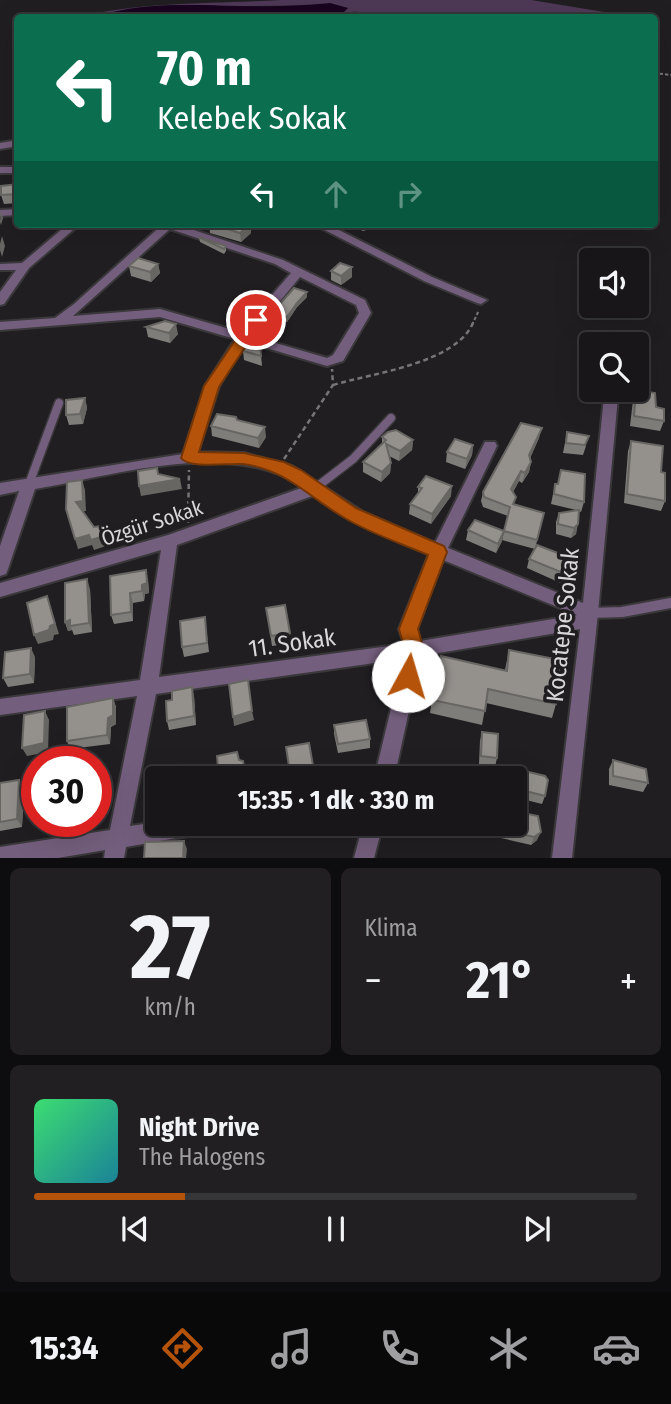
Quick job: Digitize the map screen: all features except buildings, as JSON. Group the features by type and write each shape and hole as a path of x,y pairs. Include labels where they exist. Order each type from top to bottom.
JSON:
{"street":[{"path":"0,301 25,266 70,228"},
{"path":"55,323 78,307 165,228"},
{"path":"0,326 160,313 323,362 332,362 338,358 365,310 361,303 279,262 177,228"},
{"path":"326,228 428,279 481,300"},
{"path":"0,267 25,266"},
{"path":"189,458 212,386 242,338 297,273"},
{"name":"Kocatepe Sokak","path":"562,858 590,616 611,402"},
{"path":"387,766 415,650 408,629 438,552 490,446"},
{"path":"0,489 189,458 244,458 279,467 296,475 350,513 590,616"},
{"path":"0,569 29,484"},
{"name":"Özgür Sokak","path":"0,590 177,539 314,489"},
{"path":"117,848 177,539"},
{"name":"11. Sokak","path":"0,707 415,650 590,616"},
{"path":"0,857 117,848 162,836"},
{"path":"364,858 370,836"}],"lane":[{"path":"29,484 59,403"},
{"path":"314,489 353,459 391,418"},
{"path":"590,616 671,603"}],"path":[{"path":"333,385 411,366 441,352 460,338 473,323 481,300"},
{"path":"279,467 333,385 332,362"},
{"path":"177,539 190,501 189,458"}],"shaded area":[{"path":"281,0 531,0 617,14 376,14 343,12 348,8 322,6 179,5 93,14 125,9 176,4"},
{"path":"330,3 348,8 344,12 366,14 105,14 165,6 295,6"}],"route":[{"path":"256,320 212,386 189,458 244,458 287,470 350,513 438,552 408,629 415,650 408,676"}]}
